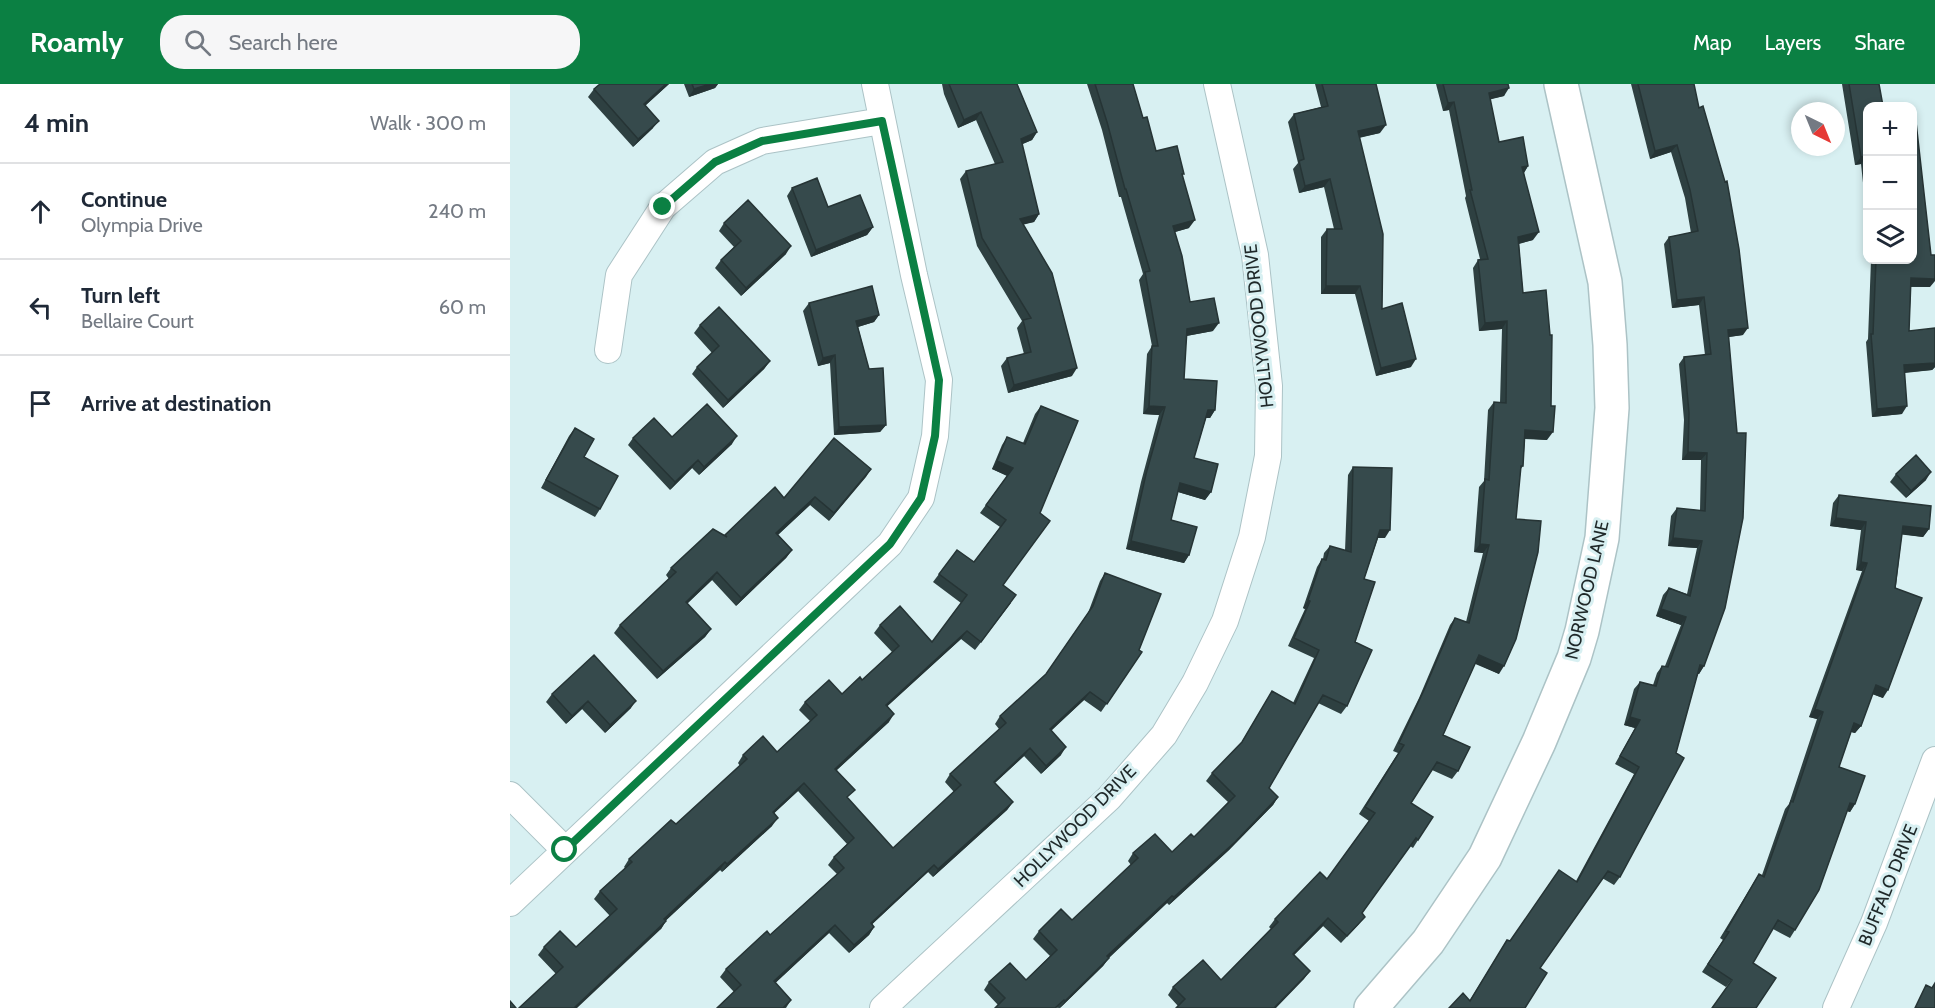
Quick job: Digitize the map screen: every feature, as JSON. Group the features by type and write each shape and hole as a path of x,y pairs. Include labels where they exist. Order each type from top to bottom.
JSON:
{"street":[{"path":"510,903 890,544 921,498 935,436 939,380 875,84"},
{"name":"HOLLYWOOD DRIVE","path":"883,1008 1109,798 1164,735 1195,684 1224,621 1252,537 1268,456 1269,386 1255,255 1217,84"},
{"name":"NORWOOD LANE","path":"1371,1008 1428,942 1485,856 1539,742 1574,658 1602,538 1612,408 1605,282 1561,84"},
{"path":"608,350 620,274 663,207 715,162 762,141 882,121"},
{"name":"BUFFALO DRIVE","path":"1836,1008 1874,923 1935,760"},
{"path":"510,795 565,850"}],"building":[{"path":"600,84 666,84 644,104 659,121 638,139 594,89"},
{"path":"692,84 710,84 694,89"},
{"path":"949,84 1017,84 1037,132 1021,139 1039,214 1020,219 1052,273 1077,368 1014,385 1007,358 1031,352 1023,320 1031,318 982,238 966,171 1003,162 981,112 964,120"},
{"path":"1095,84 1133,84 1143,118 1147,117 1156,151 1177,146 1195,220 1173,226 1182,256 1190,302 1214,298 1219,323 1187,329 1184,379 1217,381 1215,410 1208,410 1194,458 1218,464 1211,492 1180,483 1171,520 1197,527 1189,555 1131,541 1146,474 1165,407 1149,406 1152,346 1158,346 1145,272 1150,271"},
{"path":"1322,84 1376,84 1386,125 1358,131 1383,234 1382,309 1402,303 1416,359 1381,368 1360,286 1326,286 1327,229 1342,229 1330,179 1305,186 1299,161 1304,159 1294,114 1328,106"},
{"path":"1443,84 1508,84 1509,88 1489,93 1499,142 1523,137 1528,166 1522,167 1539,232 1518,237 1523,293 1546,290 1550,335 1552,335 1551,406 1555,406 1553,432 1525,430 1516,519 1541,521 1538,552 1516,639 1504,666 1479,655 1443,735 1470,747 1458,771 1437,762 1411,803 1433,817 1362,913 1365,917 1347,936 1328,918 1293,954 1310,971 1274,1008 1176,1008 1185,999 1173,987 1203,960 1221,980 1278,922 1275,919 1320,872 1327,879 1375,813 1365,807 1404,745 1399,743 1455,618 1469,623 1489,545 1480,544 1485,479 1489,480 1494,402 1506,403 1507,321 1485,323 1478,260 1488,259 1470,190 1472,190 1454,102 1448,103"},
{"path":"1638,84 1694,84 1699,108 1703,106 1725,182 1727,181 1739,249 1748,328 1728,330 1737,433 1746,433 1743,518 1725,608 1704,666 1700,665 1676,753 1684,758 1620,877 1608,871 1540,968 1547,973 1525,1008 1449,1008 1463,993 1470,1001 1507,940 1510,941 1559,870 1577,882 1639,767 1620,756 1640,720 1630,717 1640,682 1656,686 1662,666 1668,667 1686,617 1661,609 1669,588 1690,596 1702,541 1673,538 1677,508 1705,511 1707,453 1688,452 1689,413 1684,357 1711,354 1704,297 1677,300 1669,237 1698,231 1690,190 1677,145 1655,151"},
{"path":"1849,84 1879,84 1882,102 1863,102 1863,157 1861,157"},
{"path":"1917,131 1931,255 1935,255 1935,279 1911,278 1909,331 1935,328 1935,363 1904,365 1907,406 1877,409 1871,334 1873,334 1876,264 1917,264"},
{"path":"817,178 828,207 860,195 873,227 816,250 792,188"},
{"path":"748,200 791,246 746,288 721,260 741,241 724,223"},
{"path":"872,286 879,315 856,321 869,369 883,368 886,425 839,427 835,355 823,358 809,303"},
{"path":"719,307 770,361 728,400 697,367 719,346 700,325"},
{"path":"707,404 737,436 704,467 698,460 675,482 633,438 654,418 672,437"},
{"path":"1041,406 1078,421 1040,513 1050,521 1003,585 1016,595 981,642 967,631 886,705 894,714 835,769 855,790 847,797 893,848 961,785 950,774 1006,723 1000,716 1046,674 1093,606 1105,573 1161,594 1139,650 1142,652 1107,704 1090,692 1050,729 1066,747 1046,766 1030,748 994,782 1013,802 938,869 934,865 871,923 874,927 854,945 835,925 774,981 791,1000 783,1008 717,1008 741,985 726,969 767,931 770,935 844,868 834,857 854,838 804,783 773,812 778,818 727,864 725,862 574,1008 519,1008 563,967 544,947 560,931 576,947 617,909 600,891 632,862 629,859 671,820 676,824 747,759 743,755 763,736 777,752 817,715 805,702 829,680 842,694 860,677 862,680 899,646 880,625 900,606 932,642 967,595 939,574 957,550 974,562 1006,520 986,505 1013,468 997,461 1007,437 1025,444"},
{"path":"575,428 594,439 584,457 618,476 600,509 546,480"},
{"path":"834,438 871,469 834,513 815,497 776,533 792,550 741,598 717,572 686,602 711,629 663,671 620,625 676,572 671,568 713,529 727,537 725,535 775,487 784,498"},
{"path":"1916,455 1931,472 1911,491 1896,474"},
{"path":"1353,467 1392,468 1390,530 1380,530 1364,579 1375,582 1355,642 1372,650 1347,706 1323,695 1269,788 1278,797 1235,842 1107,956 1109,958 1065,1001 1055,1008 995,1008 1005,998 989,982 1010,963 1026,980 1057,950 1039,931 1061,909 1072,920 1138,858 1133,853 1155,834 1172,852 1191,834 1194,837 1235,796 1212,773 1242,742 1272,691 1295,704 1319,650 1294,638 1310,601 1308,600 1322,559 1326,560 1330,546 1351,552"},
{"path":"1839,495 1931,506 1929,529 1903,526 1895,588 1922,598 1888,690 1876,685 1861,726 1854,723 1839,767 1865,776 1855,804 1850,803 1819,890 1795,930 1778,920 1753,963 1776,978 1756,1008 1712,1008 1732,980 1708,964 1729,932 1726,931 1759,874 1764,877 1791,801 1793,802 1823,712 1815,709 1867,563 1861,562 1866,522 1836,518"},
{"path":"594,655 636,701 610,725 588,701 572,716 552,694"},
{"path":"1935,983 1935,1008 1915,1008 1926,985 1932,988"}],"route":[{"path":"565,850 890,544 921,498 935,436 939,380 882,121 762,141 715,162 663,207"}]}
